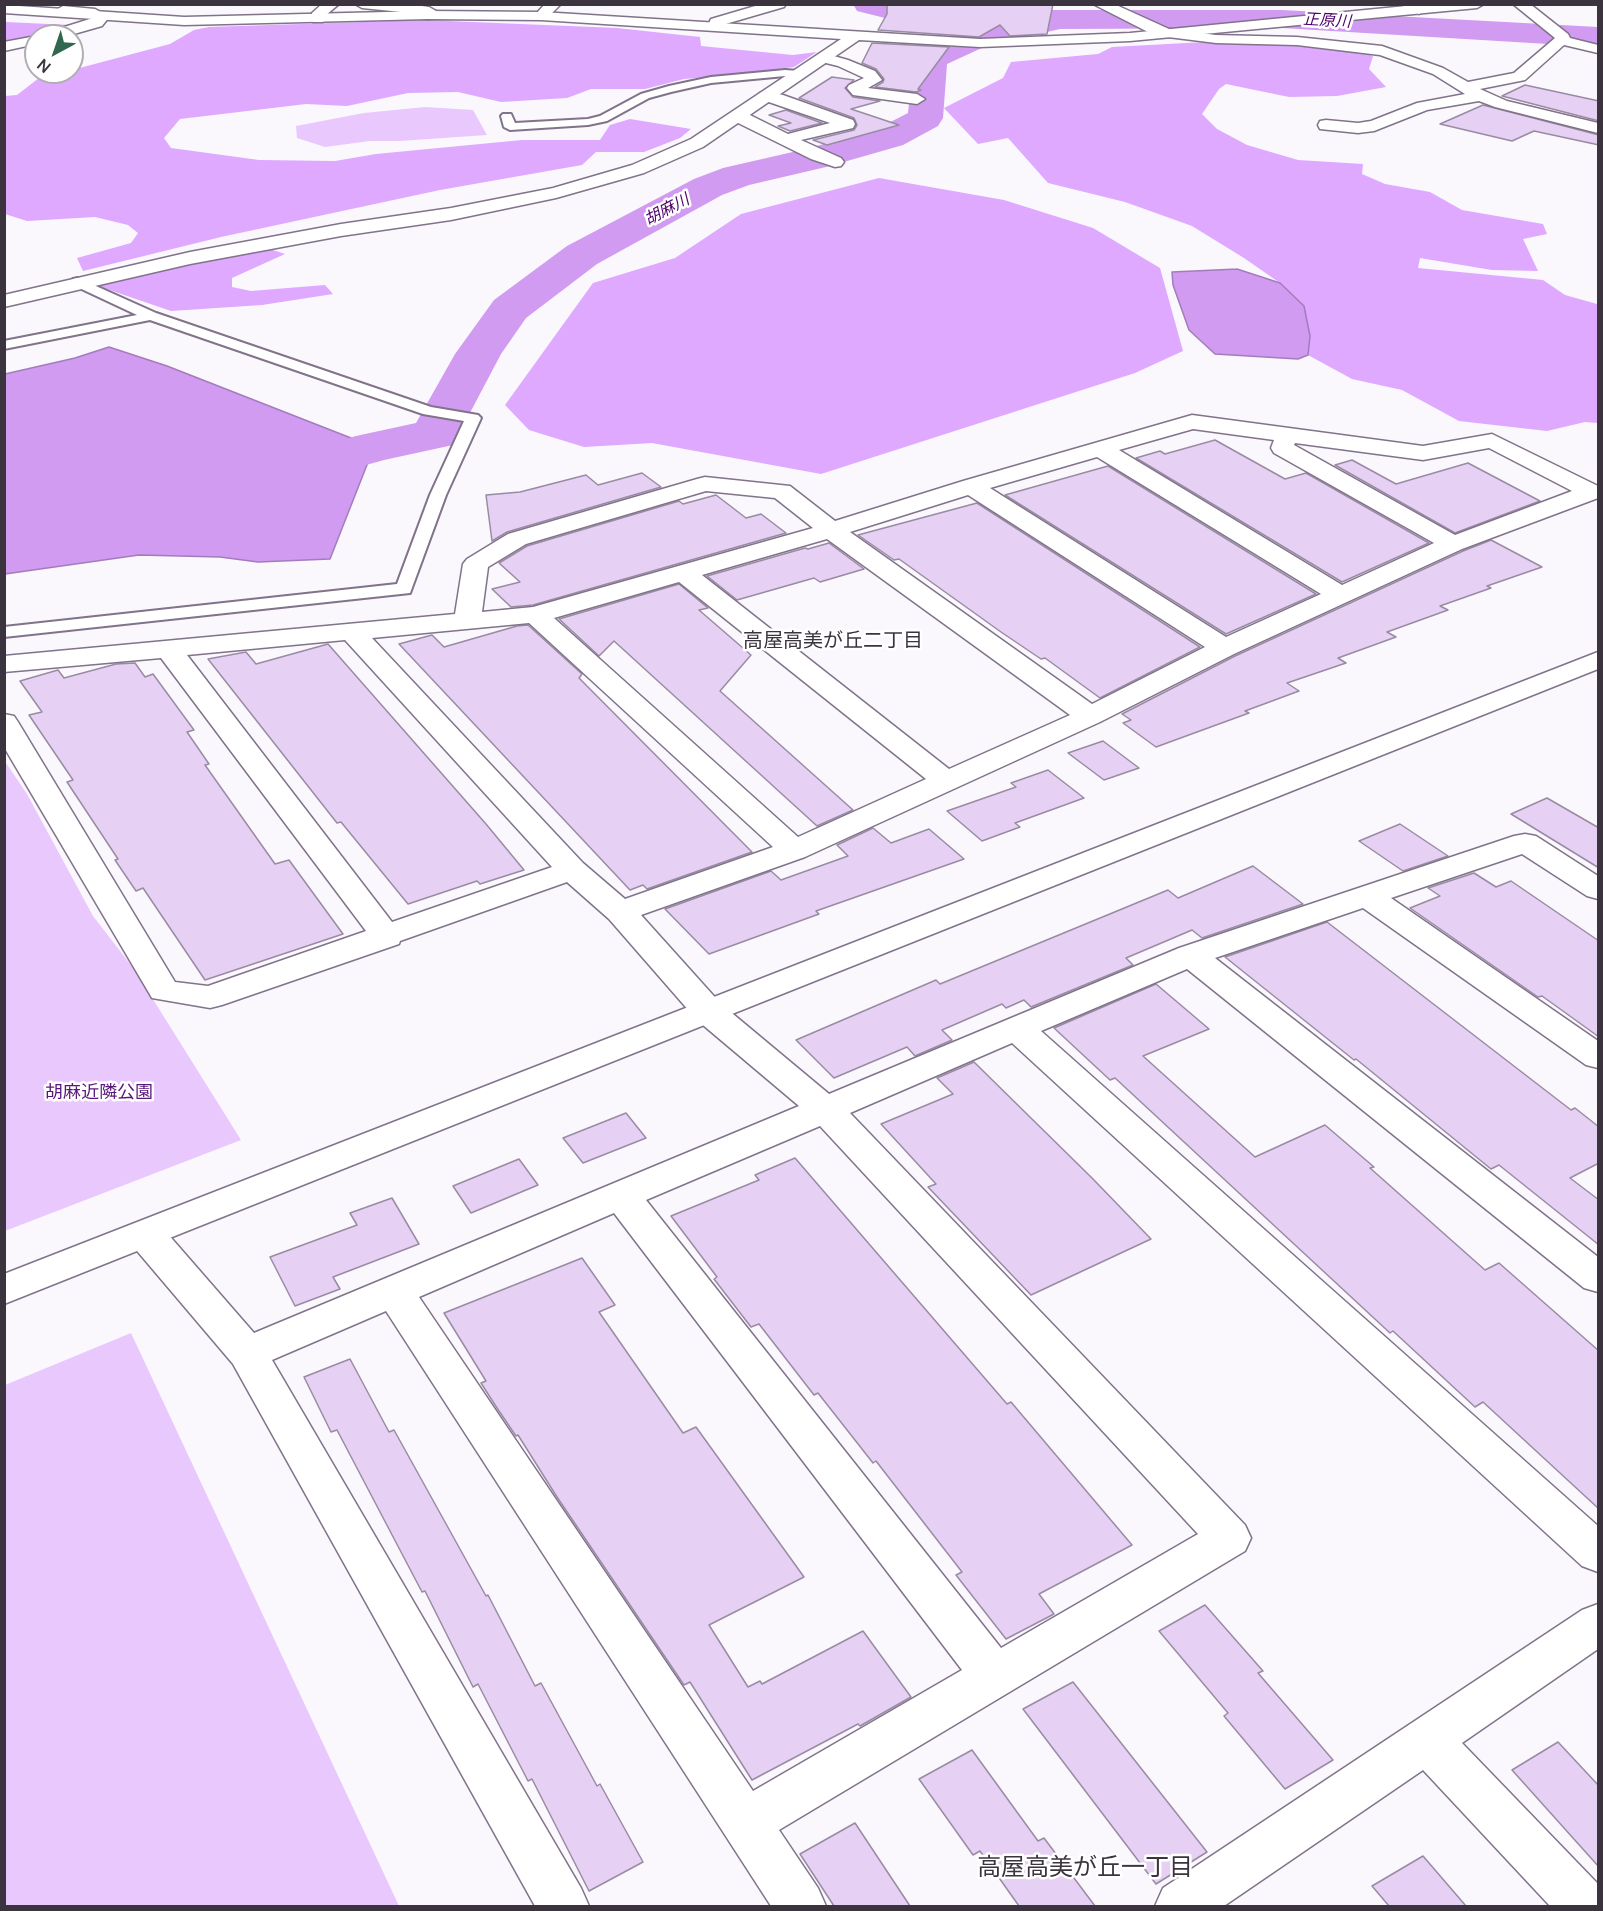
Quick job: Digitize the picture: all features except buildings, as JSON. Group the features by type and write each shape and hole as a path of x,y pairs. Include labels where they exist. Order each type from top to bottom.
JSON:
{"street":[{"path":"318,19 320,13 332,4"},
{"path":"362,4 429,11 428,15"},
{"path":"541,16 554,4"},
{"path":"715,25 716,22 779,4"},
{"path":"1100,4 1153,29 1168,33 1216,39 1297,41 1362,47 1420,64 1480,96 1537,114 1599,128"},
{"path":"9,7 102,17 184,21 428,15 541,16 980,43 1068,41 1168,33 1412,7 1478,4"},
{"path":"1464,88 1519,77 1561,40 1563,37 1520,4"},
{"path":"84,27 97,23 102,17"},
{"path":"4,301 78,282 213,254 341,230 451,214 556,193 638,169 697,143 855,36"},
{"path":"1561,40 1599,49"},
{"path":"4,47 24,42"},
{"path":"823,58 843,63 869,74 874,80 855,88 859,92 917,99"},
{"path":"766,96 847,124 786,139"},
{"path":"1326,125 1358,128 1374,126 1423,105 1470,100 1480,96"},
{"path":"736,116 835,162"},
{"path":"4,664 535,615 831,530 971,486 1192,422 1424,453 1492,441 1592,492 1453,543 1224,648 1090,716 794,850 620,912"},
{"path":"1287,434 1282,448 1453,543"},
{"path":"1101,448 1341,595"},
{"path":"466,621 476,564 517,539 705,484 782,491 831,530 1090,716"},
{"path":"971,486 1224,648"},
{"path":"684,573 946,781"},
{"path":"535,615 794,850"},
{"path":"352,632 572,870 620,912 709,1012 825,1109 1229,1538 746,1822"},
{"path":"169,650 387,937"},
{"path":"4,1290 1599,660"},
{"path":"4,722 164,991 210,997 387,937 572,870"},
{"path":"247,1353 1191,955 1525,843 1599,889"},
{"path":"1367,896 1599,1057"},
{"path":"1191,955 1599,1278"},
{"path":"1016,1028 1599,1553"},
{"path":"621,1195 994,1676"},
{"path":"146,1235 247,1353 563,1906"},
{"path":"394,1291 800,1906"},
{"path":"1184,1906 1599,1624"},
{"path":"1427,1740 1584,1906"}],"lane":[{"path":"507,116 510,127 588,122 603,119 645,96 669,89 711,80 785,73 799,74"},
{"path":"4,632 404,589 438,495 474,418 428,411 151,316 78,282"},
{"path":"4,345 151,316"}],"green space":[{"path":"425,107 473,110 487,135 370,141 325,147 297,138 296,126 364,113"},
{"name":"胡麻近隣公園","path":"4,760 27,794 93,916 134,969 241,1140 5,1231"},
{"path":"131,1333 399,1906 5,1906 5,1385"}],"shaded area":[{"path":"424,20 617,28 700,37 701,46 793,55 817,52 794,67 684,79 645,89 591,89 567,98 501,102 458,92 408,93 347,106 306,104 180,119 164,138 171,148 259,160 335,161 376,154 522,140 600,140 610,125 630,119 691,129 680,138 644,152 596,152 582,165 440,190 221,237 83,271 77,258 131,243 138,233 128,225 95,217 27,221 5,214 5,96 17,95 31,84 84,84 84,67 170,44 194,30 209,27"},
{"path":"5,22 49,24 24,24 24,39 5,44"},
{"path":"1205,42 1304,45 1357,51 1373,56 1369,69 1386,87 1337,96 1289,97 1226,84 1219,89 1202,114 1217,129 1247,145 1298,160 1363,164 1362,174 1385,184 1430,192 1462,210 1543,224 1547,234 1523,239 1538,271 1492,270 1420,258 1418,268 1543,280 1565,295 1597,304 1598,423 1585,422 1547,431 1459,421 1402,390 1352,379 1308,355 1310,336 1304,306 1280,283 1244,258 1192,226 1125,202 1048,183 1008,138 978,144 944,108 1003,78 1011,62 1098,54 1112,47"},
{"path":"879,178 1004,200 1093,228 1160,268 1183,351 1135,373 821,474 652,443 584,447 529,430 505,405 593,283 675,258 741,214"},
{"path":"270,249 285,254 232,278 232,287 251,291 325,285 333,294 262,305 171,311 92,284 183,263"},
{"path":"1237,269 1280,283 1304,306 1310,336 1308,355 1298,359 1215,354 1189,330 1173,285 1172,272"},
{"path":"109,347 167,366 374,447 330,559 258,562 220,557 139,555 5,574 5,374 75,358"}],"waterway":[{"path":"868,4 913,16 988,20 1054,20"},
{"name":"正原川","path":"1054,20 1282,19 1598,37"},
{"name":"胡麻川","path":"305,467 374,447 435,434 478,354 510,309 582,255 708,187 737,176 813,159 890,137 925,118 931,59 975,39 1028,26 1044,25 1054,20"}],"district":[{"name":"高屋高美が丘二丁目","path":"833,641"},
{"name":"高屋高美が丘一丁目","path":"1085,1868"}]}
